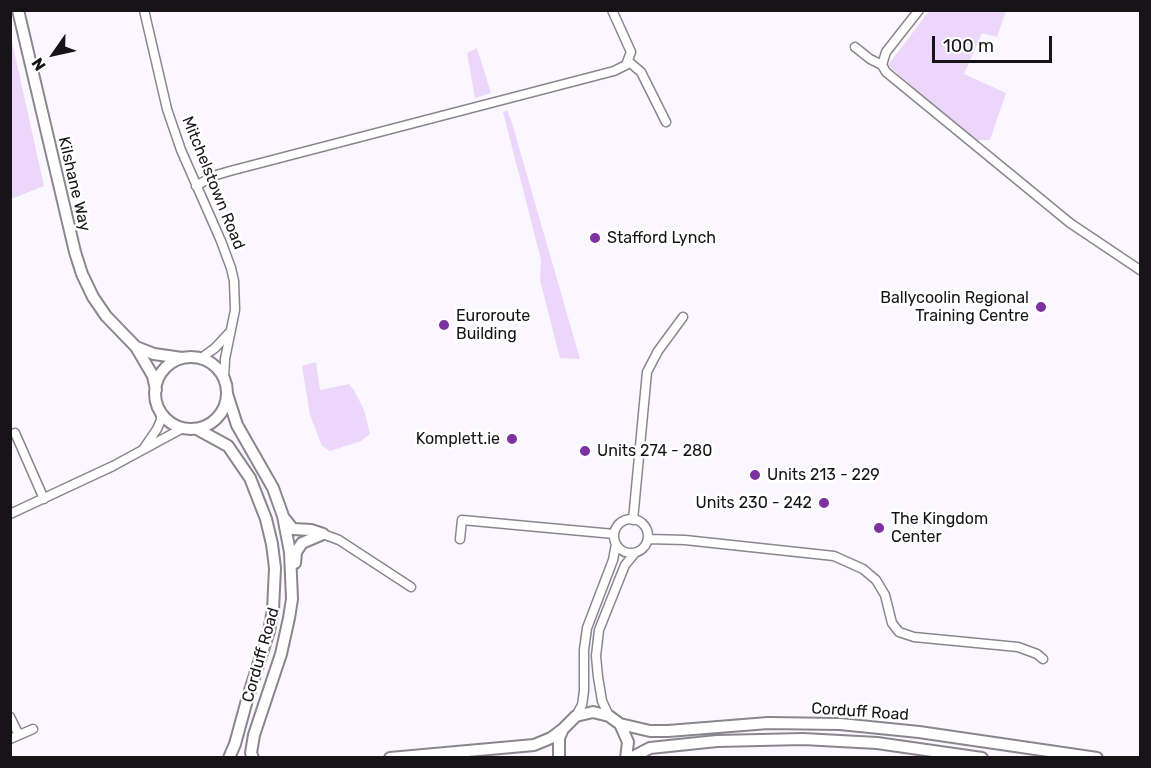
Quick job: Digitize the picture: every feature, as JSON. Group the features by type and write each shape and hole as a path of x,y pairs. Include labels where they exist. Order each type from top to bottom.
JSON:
{"street":[{"name":"Kilshane Way","path":"18,10 82,274 93,297 106,316 136,347 153,376 156,390"},
{"name":"Mitchelstown Road","path":"144,10 167,110 181,150 222,241 231,268 235,298 224,379"},
{"path":"196,186 213,176 230,171 622,68 631,52 612,10"},
{"path":"882,65 886,52 919,10"},
{"path":"855,47 882,65 886,72 1070,223 1140,270"},
{"path":"628,61 641,72 666,122"},
{"path":"633,520 647,372 658,351 683,317"},
{"path":"200,358 215,348 229,332"},
{"name":"Kilshane Way","path":"136,347 154,354 182,358"},
{"path":"182,358 200,358 210,363 224,379 226,404 220,414 206,426 197,429 183,428 170,422 161,412 156,401 156,390 163,371 170,364 182,358"},
{"name":"Corduff Road","path":"227,394 237,425 264,469 283,516 290,552 292,582 289,618 254,735 251,753 253,758"},
{"path":"144,448 157,429 161,412"},
{"path":"10,514 113,466 183,428"},
{"name":"Corduff Road","path":"197,429 228,446 238,458 260,499 273,544 275,590 269,631 236,744 229,758"},
{"path":"15,433 44,499"},
{"path":"283,516 293,529 311,530 339,540 411,587"},
{"path":"460,539 462,520 614,534"},
{"path":"390,758 534,745 551,738 563,729 576,716 582,705 587,628 613,560 616,544 614,534 623,522 633,520 646,528 648,538 644,548 635,553 625,565 599,630 596,656 598,677 602,702 609,716"},
{"path":"292,582 296,552 302,543 323,534"},
{"path":"648,538 834,556 863,569 876,580 885,595 892,623 899,632 914,637 1018,647 1037,654 1043,659"},
{"path":"616,544 624,552 635,553"},
{"path":"576,716 592,712 609,716 620,724 628,742 627,758"},
{"path":"10,717 20,735"},
{"name":"Corduff Road","path":"620,724 650,731 668,732 756,723 840,724 919,732 1097,758"},
{"path":"10,739 33,729"},
{"path":"559,758 559,738 563,729"},
{"name":"Corduff Road","path":"631,758 650,748 717,741 803,739 887,744 982,758"}],"shaded area":[{"path":"980,10 982,12 1006,11 997,37 982,33 964,74 1006,93 990,140 973,140 888,65 929,11"},
{"path":"11,37 44,186 10,199"},
{"path":"477,48 491,93 475,98 467,53"},
{"path":"507,110 580,359 560,358 540,280 541,260 503,112"},
{"path":"316,362 320,390 349,384 354,390 364,410 370,434 361,441 330,451 322,446 310,415 302,366"}],"place":[{"name":"Stafford Lynch","path":"595,238"},
{"name":"Ballycoolin Regional Training Centre","path":"1041,307"},
{"name":"Euroroute Building","path":"444,325"},
{"name":"Komplett.ie","path":"512,439"},
{"name":"Units 274 - 280","path":"585,451"},
{"name":"Units 213 - 229","path":"755,475"},
{"name":"Units 230 - 242","path":"824,503"},
{"name":"The Kingdom Center","path":"879,528"}]}
